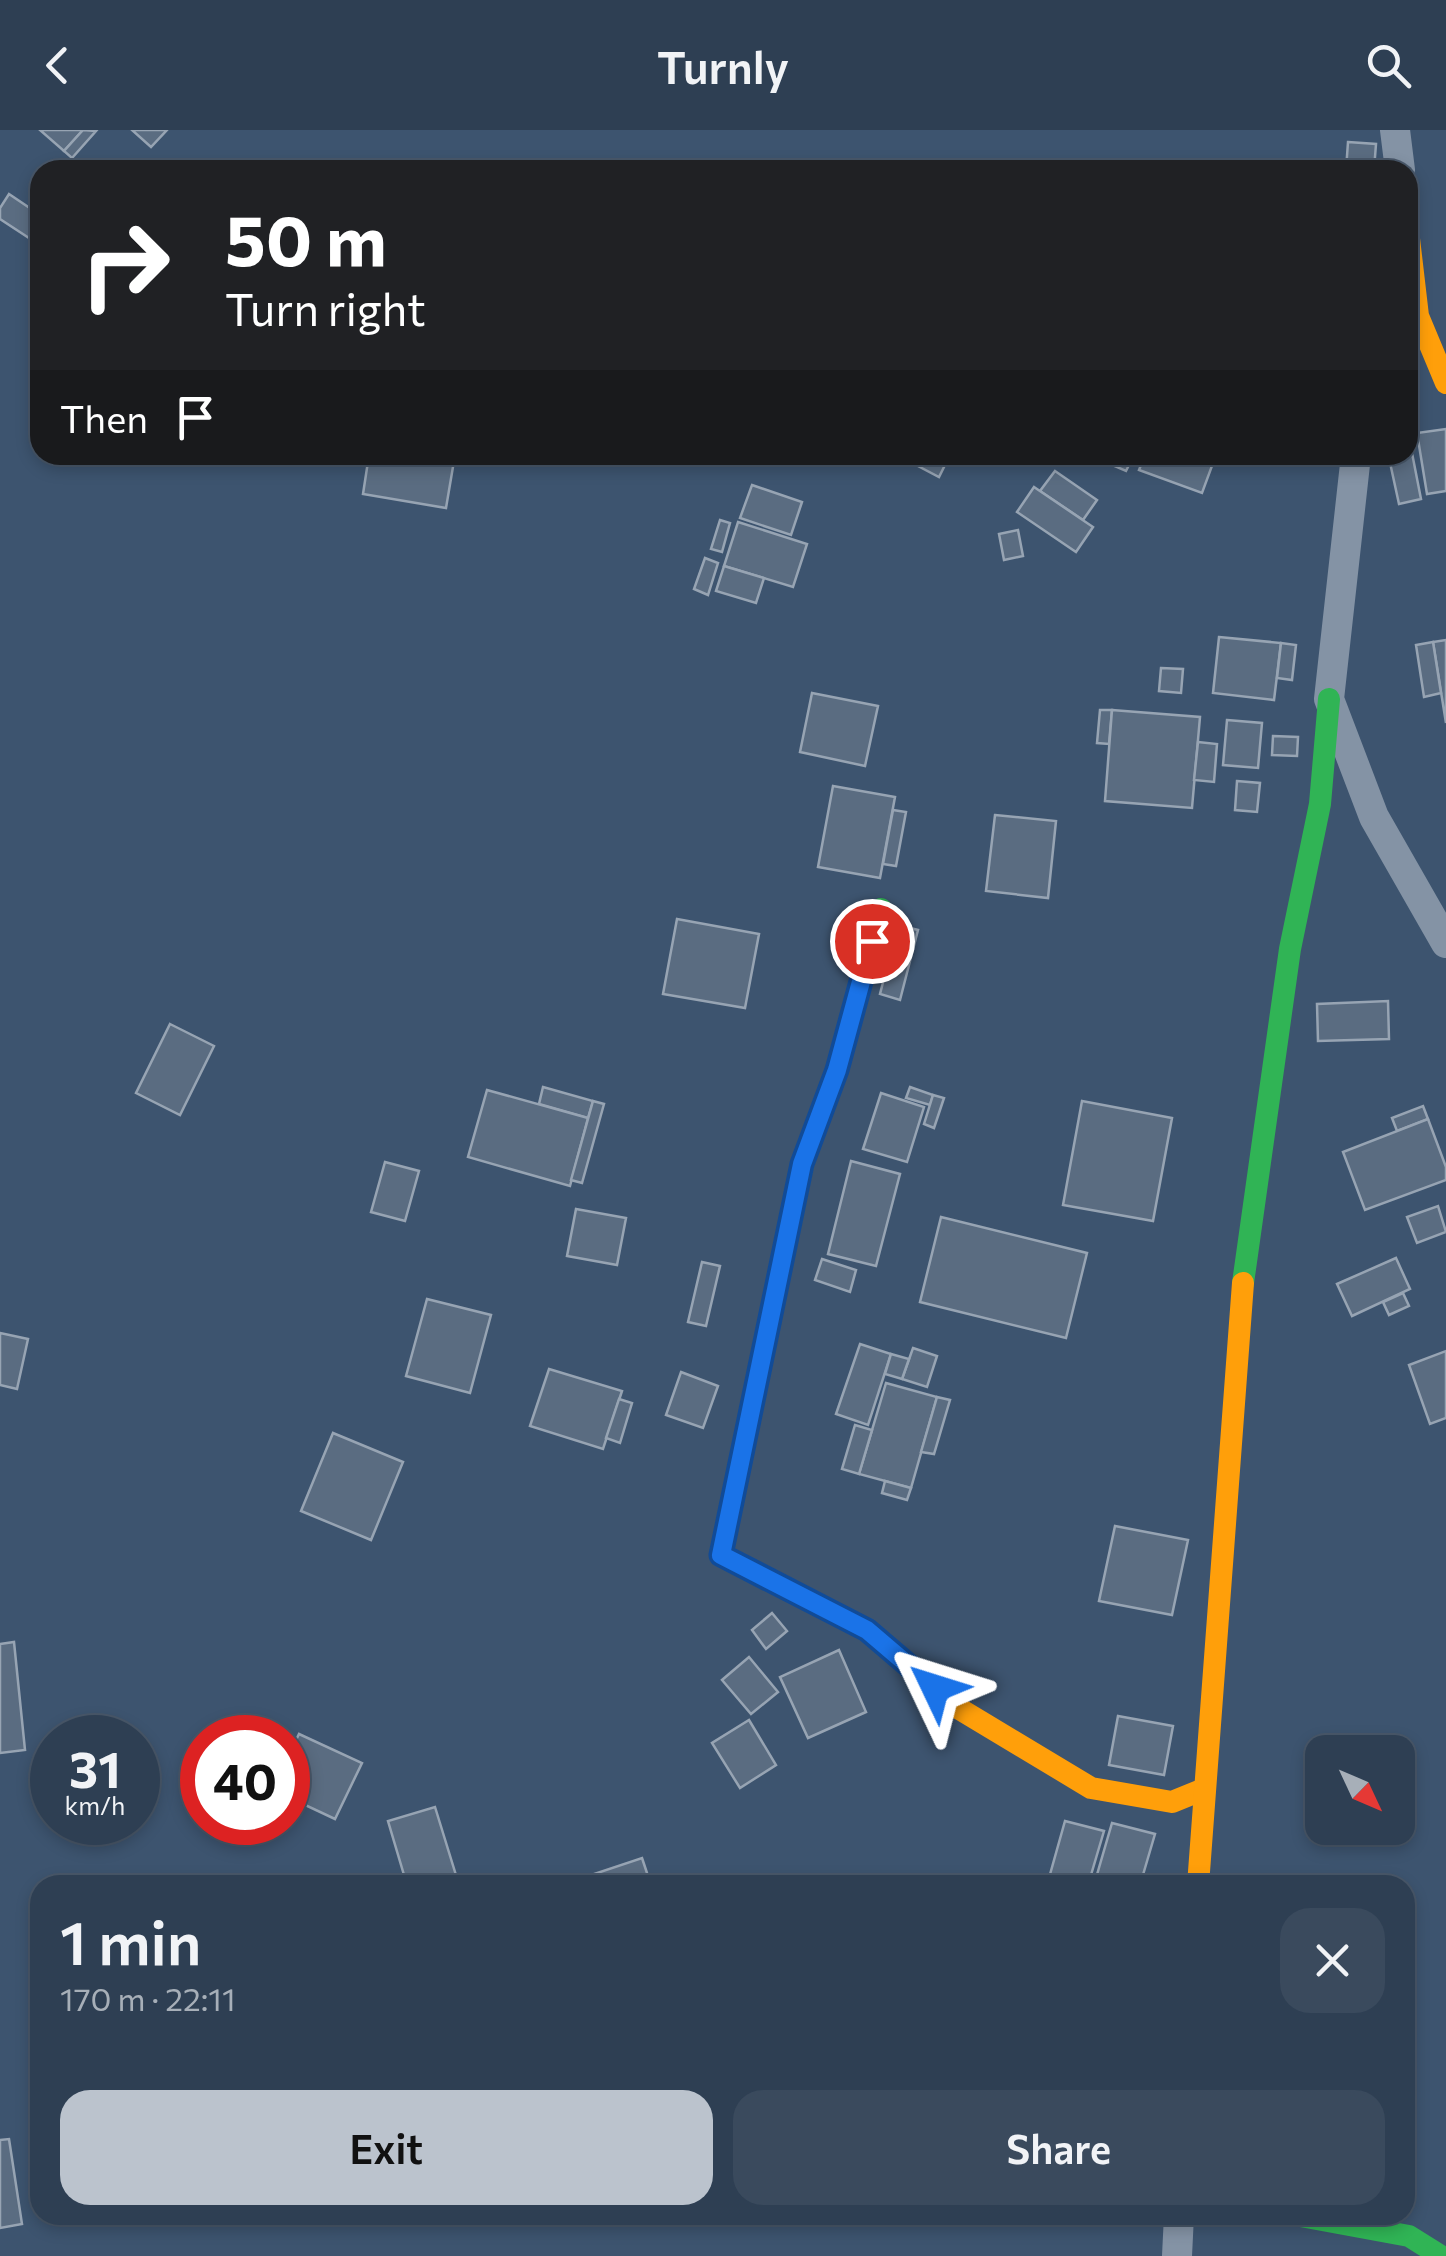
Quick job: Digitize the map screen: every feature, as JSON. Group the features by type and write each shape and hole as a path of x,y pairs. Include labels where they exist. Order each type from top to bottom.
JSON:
{"street":[{"path":"1392,160 1395,133"},
{"path":"1395,133 1399,160"},
{"path":"1418,316 1446,383"},
{"path":"1199,1875 1243,1276 1290,949 1320,804 1355,465"},
{"path":"1329,699 1374,818 1446,944"},
{"path":"881,909 837,1070 802,1164 721,1555 867,1630 958,1708 1090,1788 1172,1802 1204,1788"},
{"path":"1177,2256 1179,2225"},
{"path":"1349,2225 1409,2236 1441,2256"}],"building":[{"path":"40,130 83,130 64,151"},
{"path":"83,130 96,131 72,158 64,151"},
{"path":"132,130 167,130 151,147"},
{"path":"1348,142 1376,144 1375,160 1347,160"},
{"path":"9,194 30,208 29,238 0,219 0,208"},
{"path":"1446,429 1446,491 1427,494 1418,433"},
{"path":"367,465 453,465 446,508 363,494"},
{"path":"916,465 945,465 939,477"},
{"path":"1141,465 1212,465 1202,493 1139,470"},
{"path":"1391,465 1414,465 1421,499 1399,504"},
{"path":"1055,471 1097,500 1083,520 1040,491"},
{"path":"752,485 802,502 791,535 740,518"},
{"path":"1034,487 1093,527 1076,552 1017,512"},
{"path":"720,520 730,523 722,552 711,549"},
{"path":"738,522 807,544 793,587 724,566"},
{"path":"1018,530 1023,556 1004,560 999,534"},
{"path":"705,558 718,563 708,595 694,589"},
{"path":"724,566 764,578 756,603 716,591"},
{"path":"1219,637 1281,643 1274,700 1213,693"},
{"path":"1446,640 1446,723 1433,642"},
{"path":"1433,642 1441,693 1424,697 1416,645"},
{"path":"1281,643 1296,645 1292,680 1277,678"},
{"path":"1161,668 1183,669 1181,693 1159,691"},
{"path":"812,693 878,706 865,766 800,752"},
{"path":"1100,710 1112,710 1109,744 1097,743"},
{"path":"1112,710 1200,717 1192,808 1105,801"},
{"path":"1227,720 1262,723 1258,768 1223,765"},
{"path":"1273,736 1298,737 1297,756 1272,755"},
{"path":"1198,742 1217,744 1214,782 1194,780"},
{"path":"1237,781 1260,783 1257,812 1235,810"},
{"path":"833,786 895,797 880,878 818,867"},
{"path":"893,810 906,812 896,866 883,864"},
{"path":"995,815 1056,821 1048,898 986,891"},
{"path":"677,919 759,934 745,1008 663,994"},
{"path":"898,925 918,930 900,1000 880,994"},
{"path":"1388,1001 1389,1039 1318,1041 1317,1004"},
{"path":"170,1024 214,1046 180,1115 136,1093"},
{"path":"543,1087 593,1101 588,1118 539,1104"},
{"path":"910,1087 933,1095 930,1105 906,1098"},
{"path":"487,1090 588,1118 570,1186 468,1157"},
{"path":"881,1093 924,1107 907,1162 863,1149"},
{"path":"933,1095 944,1098 934,1128 924,1124"},
{"path":"593,1101 604,1104 582,1183 571,1180"},
{"path":"1082,1101 1172,1118 1153,1221 1063,1205"},
{"path":"1423,1106 1428,1119 1397,1131 1392,1118"},
{"path":"1428,1119 1446,1167 1446,1180 1365,1210 1343,1152"},
{"path":"851,1161 900,1174 876,1266 828,1254"},
{"path":"385,1162 419,1171 405,1221 371,1212"},
{"path":"1438,1206 1446,1232 1417,1243 1407,1217"},
{"path":"576,1209 626,1218 617,1265 567,1256"},
{"path":"941,1217 1087,1253 1066,1338 920,1302"},
{"path":"1396,1258 1410,1289 1352,1316 1337,1284"},
{"path":"822,1259 856,1270 850,1292 815,1280"},
{"path":"702,1262 720,1266 706,1326 688,1322"},
{"path":"1403,1293 1409,1306 1389,1315 1383,1302"},
{"path":"427,1299 491,1315 470,1393 406,1376"},
{"path":"0,1333 28,1339 17,1389 0,1385"},
{"path":"860,1344 891,1354 868,1425 836,1414"},
{"path":"913,1348 937,1356 927,1387 902,1379"},
{"path":"1446,1351 1446,1418 1430,1424 1409,1365"},
{"path":"891,1354 909,1359 902,1379 885,1374"},
{"path":"549,1369 622,1391 603,1449 530,1426"},
{"path":"681,1372 718,1386 703,1428 666,1415"},
{"path":"886,1383 937,1397 911,1488 859,1474"},
{"path":"937,1397 950,1400 934,1454 921,1452"},
{"path":"619,1399 632,1403 620,1443 606,1438"},
{"path":"855,1425 872,1430 859,1474 842,1469"},
{"path":"333,1433 403,1462 371,1540 301,1511"},
{"path":"885,1481 911,1488 907,1500 882,1493"},
{"path":"1115,1526 1188,1540 1172,1615 1099,1601"},
{"path":"772,1613 787,1631 766,1649 752,1630"},
{"path":"14,1642 25,1750 0,1753 0,1644"},
{"path":"839,1650 866,1712 808,1738 780,1677"},
{"path":"749,1657 778,1692 751,1714 722,1680"},
{"path":"1118,1716 1173,1726 1164,1775 1109,1765"},
{"path":"749,1720 776,1765 740,1788 712,1743"},
{"path":"310,1739 362,1763 335,1819 310,1807"},
{"path":"435,1807 456,1875 404,1875 388,1821"},
{"path":"1065,1821 1104,1831 1091,1875 1050,1875"},
{"path":"1112,1823 1155,1834 1143,1875 1097,1875"},
{"path":"642,1858 648,1875 591,1875"},
{"path":"9,2139 22,2224 0,2228 0,2140"}],"traffic: fast":[{"path":"1243,1283 1290,949 1320,804 1329,699"},
{"path":"842,1617 721,1555 803,1164 837,1069 881,909"},
{"path":"1349,2225 1409,2236 1441,2256"}],"traffic: slow":[{"path":"1418,316 1446,383"},
{"path":"1199,1875 1243,1283"},
{"path":"842,1617 867,1630 958,1708 1091,1788 1172,1802 1204,1789"}],"route":[{"path":"872,941 837,1070 802,1164 721,1555 867,1630 935,1688"}]}
